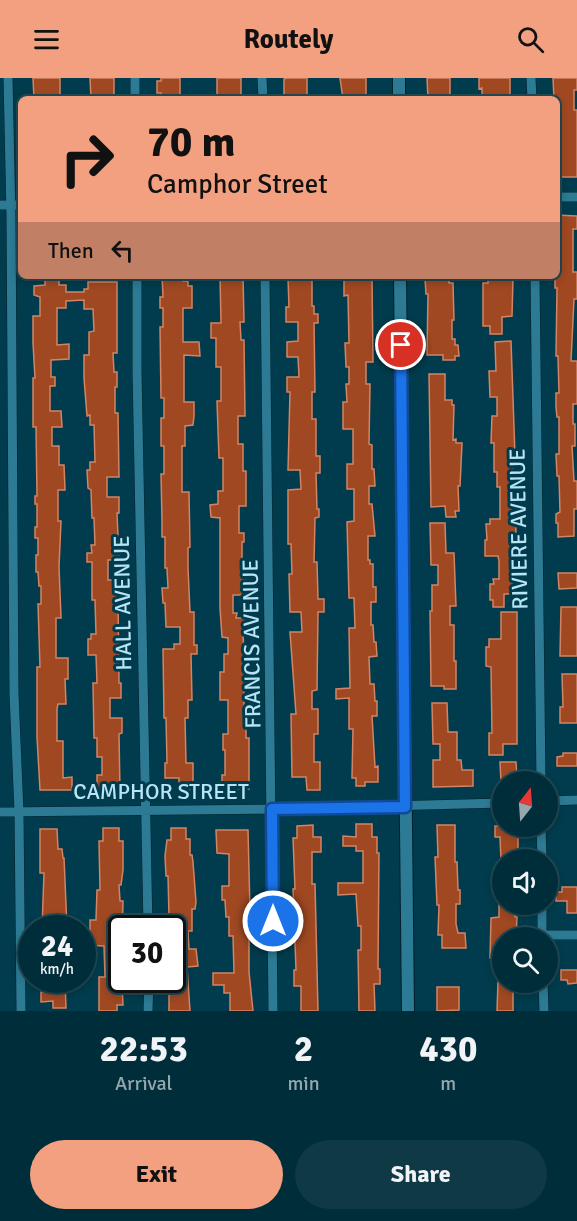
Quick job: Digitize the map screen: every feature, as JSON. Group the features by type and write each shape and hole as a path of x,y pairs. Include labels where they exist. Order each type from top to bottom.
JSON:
{"street":[{"path":"8,78 14,694 19,812 21,1011"},
{"path":"135,78 135,96"},
{"path":"262,78 263,96"},
{"path":"399,78 399,96"},
{"path":"531,78 532,96"},
{"path":"560,197 577,196"},
{"path":"0,205 18,205"},
{"name":"HALL AVENUE","path":"137,279 148,915"},
{"name":"FRANCIS AVENUE","path":"265,279 273,1011"},
{"path":"400,279 408,1011"},
{"name":"RIVIERE AVENUE","path":"535,279 541,771"},
{"path":"558,801 577,800"},
{"name":"CAMPHOR STREET","path":"0,812 405,807 492,803"},
{"path":"558,936 577,935"},
{"path":"148,1011 149,993"},
{"path":"543,993 544,1011"}],"building":[{"path":"33,78 60,78 60,96 34,96"},
{"path":"90,78 114,78 114,96 91,96"},
{"path":"161,78 180,78 180,96 161,96 161,93 157,93 157,81 161,81"},
{"path":"217,78 241,78 241,96 217,96"},
{"path":"307,78 307,96 284,96 284,79"},
{"path":"340,78 366,78 366,96 343,96"},
{"path":"427,78 450,78 450,96 428,96"},
{"path":"479,78 510,78 510,96 482,96 482,88 479,89"},
{"path":"553,78 577,78 577,90 574,90 574,110 577,110 577,177 560,177 560,96 554,96"},
{"path":"560,215 577,216 577,229 573,229 573,272 577,272 577,299 574,299 571,361 577,361 577,404 573,404 575,446 572,446 574,481 577,481 577,509 574,509 574,536 558,537 556,514 560,512 556,454 559,454 559,417 557,417 556,393 559,393 558,356 556,356 557,288 555,288 555,279 560,279"},
{"path":"45,279 59,279 59,285 66,285 66,292 84,292 84,289 88,289 88,282 117,282 117,353 113,353 114,372 117,372 115,413 118,413 119,477 107,477 107,497 119,497 119,513 117,513 119,560 108,560 108,580 120,580 120,595 118,596 121,698 110,698 110,718 122,718 122,733 119,734 120,792 97,792 97,775 102,775 102,757 97,757 97,738 94,738 93,683 97,683 96,655 88,655 88,639 91,639 91,634 96,634 95,600 92,600 92,562 87,562 87,553 92,553 91,545 95,545 94,518 92,518 91,490 88,488 87,470 90,470 90,462 95,462 94,425 90,425 90,415 87,416 84,378 84,355 89,355 89,332 94,331 93,309 84,309 84,300 66,301 66,308 57,308 57,345 69,344 69,359 51,360 51,377 55,377 55,386 50,386 50,411 61,411 62,427 52,427 52,446 59,446 59,465 64,465 65,490 58,490 58,521 61,521 59,567 61,618 56,618 56,658 68,658 68,679 65,679 66,704 58,704 57,709 57,741 63,741 63,778 72,777 72,790 40,790 37,667 40,667 38,604 41,604 41,586 39,586 38,572 36,572 38,538 35,538 37,504 35,504 35,496 37,496 36,427 33,427 33,378 35,378 33,316 40,316 40,297 34,295 34,286 45,285"},
{"path":"162,279 183,279 183,281 188,281 188,286 192,286 192,308 183,308 183,342 199,342 200,356 184,355 184,402 194,402 194,416 193,425 185,426 185,446 182,446 182,492 189,492 190,612 194,612 194,645 197,645 197,654 191,654 192,700 188,700 188,718 185,718 186,763 193,763 193,790 179,790 179,778 165,778 165,763 167,763 163,649 174,649 174,644 180,644 180,627 166,627 162,588 168,588 167,568 165,568 165,537 162,537 161,474 164,474 164,446 161,446 161,418 164,418 164,398 161,398 160,327 163,327 163,308 160,308 160,297 163,297"},
{"path":"220,279 243,279 244,322 240,322 241,340 244,340 245,416 238,416 238,444 243,444 246,506 239,506 239,533 244,533 242,561 244,561 247,595 233,595 233,613 237,613 236,618 248,618 248,633 243,633 244,655 248,655 248,687 244,687 244,715 246,715 246,738 249,738 249,789 222,788 222,775 225,775 223,734 228,734 228,700 220,700 220,672 224,672 224,654 228,654 228,638 222,637 220,608 220,518 211,517 210,505 218,504 218,491 223,491 223,458 219,458 217,401 221,401 221,367 216,367 216,338 211,338 211,323 221,323"},
{"path":"288,279 312,279 312,306 314,306 314,314 318,314 318,323 314,323 315,392 312,392 312,419 316,419 316,456 320,456 320,473 316,473 319,517 315,518 314,562 317,562 318,599 324,599 324,612 318,612 317,690 312,691 312,709 318,709 318,734 314,734 314,762 320,762 320,790 307,790 306,777 292,777 291,714 296,714 290,632 302,632 301,612 290,612 289,574 292,574 291,544 288,544 288,490 301,489 300,470 288,470 290,392 287,392 287,377 299,377 298,357 287,357 287,342 298,341 298,322 286,322 286,307 289,307"},
{"path":"344,279 372,280 373,362 366,362 366,384 370,384 369,444 372,445 375,486 369,486 369,504 372,504 375,536 368,536 368,560 370,564 373,564 373,587 376,587 376,602 371,602 371,625 373,625 377,656 369,657 370,684 374,684 375,701 377,701 377,716 372,716 378,782 365,782 365,786 356,786 356,778 352,778 353,729 349,729 349,698 336,699 336,689 350,688 349,628 355,628 354,598 349,598 347,522 354,521 354,489 347,489 347,464 353,464 353,429 343,429 343,402 347,402 346,384 349,384 345,343 349,343 348,295 344,296"},
{"path":"425,279 449,279 449,283 453,283 452,339 455,339 455,345 458,345 459,356 455,356 455,360 443,360 443,355 427,355 428,294 426,294"},
{"path":"488,279 513,279 512,316 502,317 502,334 490,334 490,326 483,326 483,283 488,283"},
{"path":"511,341 515,456 512,456 515,473 516,535 511,535 511,553 514,553 517,594 504,594 504,607 493,607 493,600 490,600 490,584 494,584 493,579 499,579 499,561 498,556 485,556 485,540 487,540 486,524 490,524 490,519 500,519 500,487 497,487 497,472 494,472 494,443 491,443 492,416 497,416 497,397 490,397 489,371 496,371 495,342"},
{"path":"429,374 445,374 445,400 452,400 452,405 454,405 453,440 456,439 456,443 462,443 460,486 458,486 459,511 455,511 456,517 446,517 445,506 431,507"},
{"path":"430,523 445,523 446,553 454,553 456,606 450,606 450,625 454,625 456,689 431,686 430,611 432,611 432,585 438,585 438,565 431,565"},
{"path":"558,573 577,573 577,588 559,589"},
{"path":"561,607 577,607 577,656 560,656"},
{"path":"501,612 517,612 517,744 503,744 503,755 489,755 489,733 492,733 491,667 486,666 486,647 489,647 489,639 501,639"},
{"path":"562,674 577,674 577,723 560,723 560,707 563,707"},
{"path":"432,703 447,703 448,732 457,732 457,760 461,760 462,770 473,770 473,786 433,787 433,760 440,760 440,744 433,744"},
{"path":"563,753 577,753 577,766 557,766 557,757 563,756"},
{"path":"500,762 516,762 516,771 500,771"},
{"path":"356,824 372,824 372,837 377,837 377,853 379,853 378,969 380,969 380,984 374,984 375,1011 359,1011 358,950 361,950 361,926 358,926 356,894 338,895 338,883 363,883 363,851 356,851 356,846 343,846 343,836 356,837"},
{"path":"313,825 313,837 321,837 321,852 312,852 318,1011 301,1011 301,986 294,986 294,970 296,970 293,838 297,838 297,826"},
{"path":"437,825 455,825 455,862 457,862 458,890 460,890 460,904 456,904 456,924 458,933 465,933 466,948 442,948 442,935 438,935 439,905 437,905 435,857 438,857"},
{"path":"103,828 119,828 119,841 123,841 123,870 121,885 119,885 120,901 123,901 123,915 108,915 108,993 122,993 123,1005 117,1005 117,1011 99,1011 99,977 105,977 104,946 96,946 97,890 100,890 99,841 103,841"},
{"path":"171,828 186,828 186,839 190,839 190,855 192,855 193,862 196,902 195,909 192,909 192,931 188,931 189,949 196,949 198,966 187,967 190,1011 169,1011 169,993 186,993 186,915 169,915 165,856 167,840 171,840"},
{"path":"40,829 57,829 58,849 62,849 64,858 66,915 42,915 44,873 40,873"},
{"path":"216,830 248,830 250,911 252,914 252,931 249,931 249,972 253,1011 230,1011 230,993 224,993 224,985 213,985 213,973 234,973 233,936 229,936 229,917 226,917 225,900 222,900 222,886 229,886 229,854 217,853"},
{"path":"500,837 518,837 518,849 501,849"},
{"path":"562,887 577,887 577,913 567,913 567,901 558,901 558,892 562,892"},
{"path":"499,915 515,915 517,927 492,927 492,958 490,958 491,918 499,917"},
{"path":"561,970 577,970 577,983 568,984 567,980 561,980"},
{"path":"437,987 459,987 459,1010 437,1011"},
{"path":"41,993 65,993 66,1008 53,1008 53,1001 41,1002"},
{"path":"498,993 513,993 513,1011 497,1011"}],"route":[{"path":"273,921 272,809 405,807 401,345"}]}
